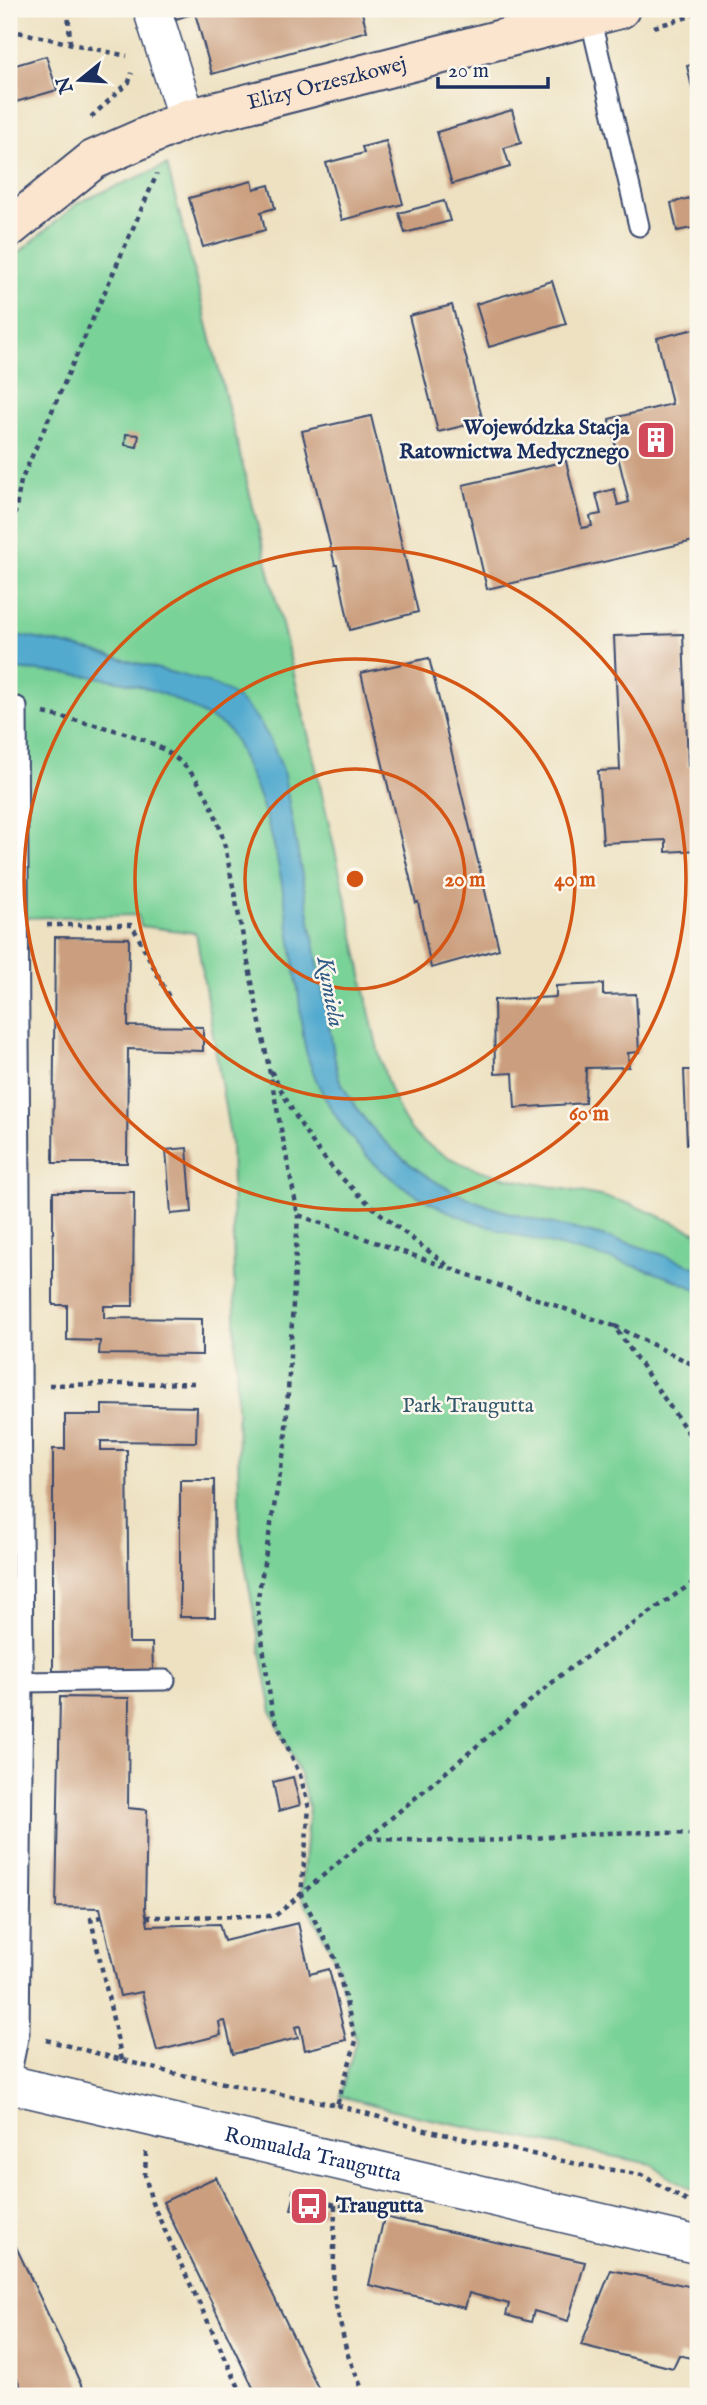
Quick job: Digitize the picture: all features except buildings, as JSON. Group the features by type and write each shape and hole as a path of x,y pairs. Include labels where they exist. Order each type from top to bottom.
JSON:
{"street":[{"path":"152,9 187,120"},
{"name":"Elizy Orzeszkowej","path":"9,229 93,160 187,120 605,13"},
{"name":"Romualda Traugutta","path":"9,2083 698,2245"}],"lane":[{"path":"605,13 639,226"},
{"path":"9,2083 19,2033 15,1772 23,1682 17,707"},
{"path":"23,1682 166,1680"}],"path":[{"path":"68,9 70,42"},
{"path":"9,30 137,59"},
{"path":"9,545 25,470 153,180"},
{"path":"17,707 146,739 173,755 201,783 219,824 298,1215 285,1445 257,1603 272,1712 300,1775 309,1808 301,1895 335,1958 356,2041 337,2105"},
{"path":"18,925 132,925 169,997"},
{"path":"268,1064 295,1116 325,1159 362,1196 455,1271"},
{"path":"298,1215 614,1326 698,1367"},
{"path":"614,1326 698,1447"},
{"path":"21,1385 198,1383"},
{"path":"146,1917 275,1916 566,1671 698,1579"},
{"path":"368,1838 414,1841 504,1840 576,1833 663,1831 698,1835"},
{"path":"102,1917 91,1919 122,2060"},
{"path":"19,2033 122,2060 337,2105 447,2135 577,2164 642,2175 698,2206"},
{"path":"146,2146 145,2175 152,2203 243,2396"},
{"path":"335,2205 333,2292 347,2353 365,2396"}],"green space":[{"name":"Park Traugutta","path":"167,165 289,655 378,1051 396,1104 407,1124 420,1139 464,1164 513,1179 624,1202 698,1233 698,2193 650,2164 421,2117 340,2096 356,2041 335,1958 301,1895 309,1808 300,1775 272,1712 240,1537 231,1143 196,933 141,926 138,915 18,918 9,801 9,261 79,202"}],"water":[{"path":"9,634 86,650 205,682 228,692 248,708 274,747 283,770 338,1076 362,1115 393,1150 431,1179 452,1190 508,1212 627,1243 698,1268 698,1290 657,1273 478,1223 436,1206 398,1183 364,1153 331,1108 308,1058 286,905 275,849 258,795 232,735 220,724 180,701 133,684 84,675 9,669"}],"place":[{"name":"Wojewódzka Stacja Ratownictwa Medycznego","path":"656,440"},
{"name":"Traugutta","path":"309,2206"}],"water label":[{"name":"Kumiela","path":"330,992"}]}
